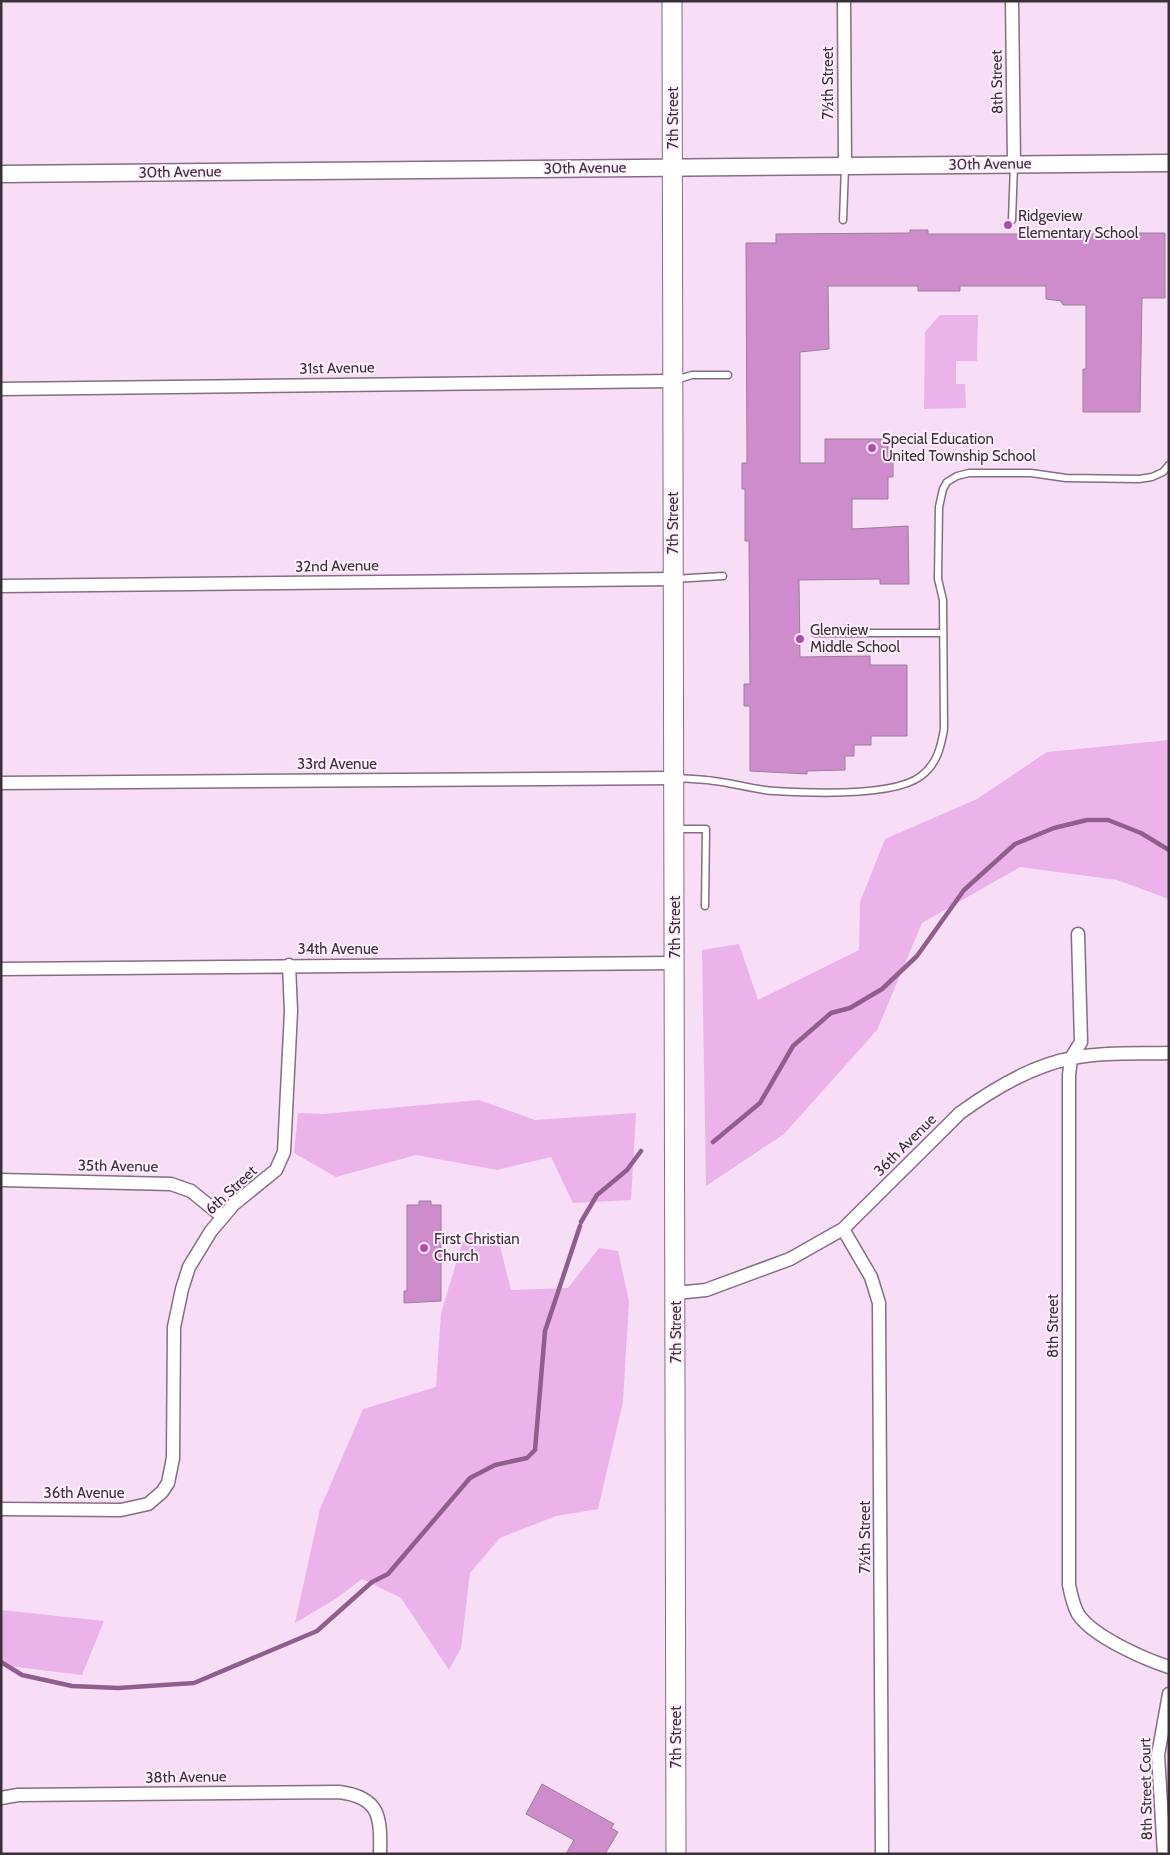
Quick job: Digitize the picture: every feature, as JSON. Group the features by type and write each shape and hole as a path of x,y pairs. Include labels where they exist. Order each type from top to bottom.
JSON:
{"main road":[{"name":"7th Street","path":"672,1 676,1854"}],"street":[{"name":"7½th Street","path":"844,1 845,165"},
{"name":"8th Street","path":"1012,1 1014,163"},
{"name":"30th Avenue","path":"1,174 1169,163"},
{"name":"31st Avenue","path":"1,389 673,381"},
{"name":"32nd Avenue","path":"1,586 673,579"},
{"name":"33rd Avenue","path":"1,783 674,778"},
{"name":"8th Street","path":"1078,934 1080,1042 1071,1058 1069,1075 1069,1585 1073,1603 1079,1616 1087,1623 1122,1646 1169,1667"},
{"name":"34th Avenue","path":"1,969 675,963"},
{"name":"6th Street","path":"162,1492 168,1483 173,1458 174,1327 189,1267 211,1231 234,1204 276,1170 284,1152 291,1011 289,966"},
{"name":"36th Avenue","path":"676,1292 706,1290 790,1259 843,1229 960,1113 1020,1075 1071,1058 1101,1054 1169,1053"},
{"name":"35th Avenue","path":"1,1180 171,1184 191,1191 223,1217"},
{"name":"7½th Street","path":"843,1229 871,1277 879,1303 882,1854"},
{"name":"36th Avenue","path":"1,1509 121,1510 148,1504 162,1492"},
{"name":"8th Street Court","path":"1164,1854 1158,1755 1169,1694"},
{"name":"38th Avenue","path":"1,1798 18,1795 339,1792 353,1794 370,1801 378,1818 380,1854"}],"lane":[{"path":"1012,220 1014,163"},
{"path":"843,220 845,165"},
{"path":"673,381 692,375 728,375"},
{"path":"674,778 714,780 774,791 857,791 886,790 921,776 935,762 942,746 944,729 943,600 938,579 940,498 947,482 957,476 969,473 1139,479 1152,477 1163,472 1169,465"},
{"path":"673,579 723,576"},
{"path":"815,633 943,633"},
{"path":"674,828 706,828 705,906"}],"shaded area":[{"path":"940,315 978,315 977,361 956,361 956,384 965,384 966,408 924,409 925,332"},
{"path":"1169,740 1169,899 1117,880 1020,867 922,923 877,1030 784,1134 706,1186 702,950 739,944 758,1000 859,950 860,902 885,839 977,799 1047,752"},
{"path":"479,1100 535,1120 636,1113 631,1200 573,1203 551,1157 497,1170 416,1155 336,1177 294,1153 298,1113 323,1114"},
{"path":"465,1234 499,1242 511,1290 568,1288 599,1248 618,1251 629,1301 623,1402 598,1509 556,1516 500,1538 470,1573 461,1648 449,1670 401,1598 362,1579 337,1598 295,1623 320,1509 363,1409 436,1387 441,1313"},
{"path":"1,1610 104,1621 82,1675 1,1665"}],"building":[{"path":"910,230 928,230 928,234 1108,234 1108,231 1165,233 1165,298 1142,298 1140,412 1083,412 1083,369 1086,369 1086,305 1063,305 1061,301 1046,299 1046,286 960,286 960,291 918,291 918,286 828,286 829,349 800,352 800,463 825,463 825,439 888,439 888,454 893,454 893,477 888,477 888,499 852,499 852,529 908,526 909,584 880,584 880,579 799,580 800,657 870,656 870,665 907,665 907,736 871,736 871,745 854,745 854,756 845,756 845,770 807,771 807,774 750,771 750,706 744,706 744,684 750,684 749,541 745,541 745,489 742,489 742,463 747,463 746,243 776,243 776,234 910,233"},
{"name":"First Christian Church","path":"419,1201 431,1201 431,1205 441,1205 441,1301 404,1303 404,1291 407,1291 407,1205 419,1205"},
{"path":"542,1784 614,1824 611,1828 618,1832 605,1854 566,1854 574,1840 526,1814"}],"waterway":[{"path":"713,1142 760,1103 793,1046 831,1013 850,1008 882,989 917,956 964,890 1015,844 1054,828 1087,820 1108,820 1141,833 1169,850"},
{"path":"581,1222 597,1195 627,1170 641,1151"},
{"path":"1,1662 22,1675 72,1686 118,1688 194,1683 317,1631 372,1582 388,1574 470,1478 495,1465 527,1458 535,1450 545,1331 580,1226"}],"place":[{"name":"Ridgeview Elementary School","path":"1008,225"},
{"name":"Special Education United Township School","path":"872,448"},
{"name":"Glenview Middle School","path":"800,639"},
{"name":"First Christian Church","path":"424,1248"}]}
